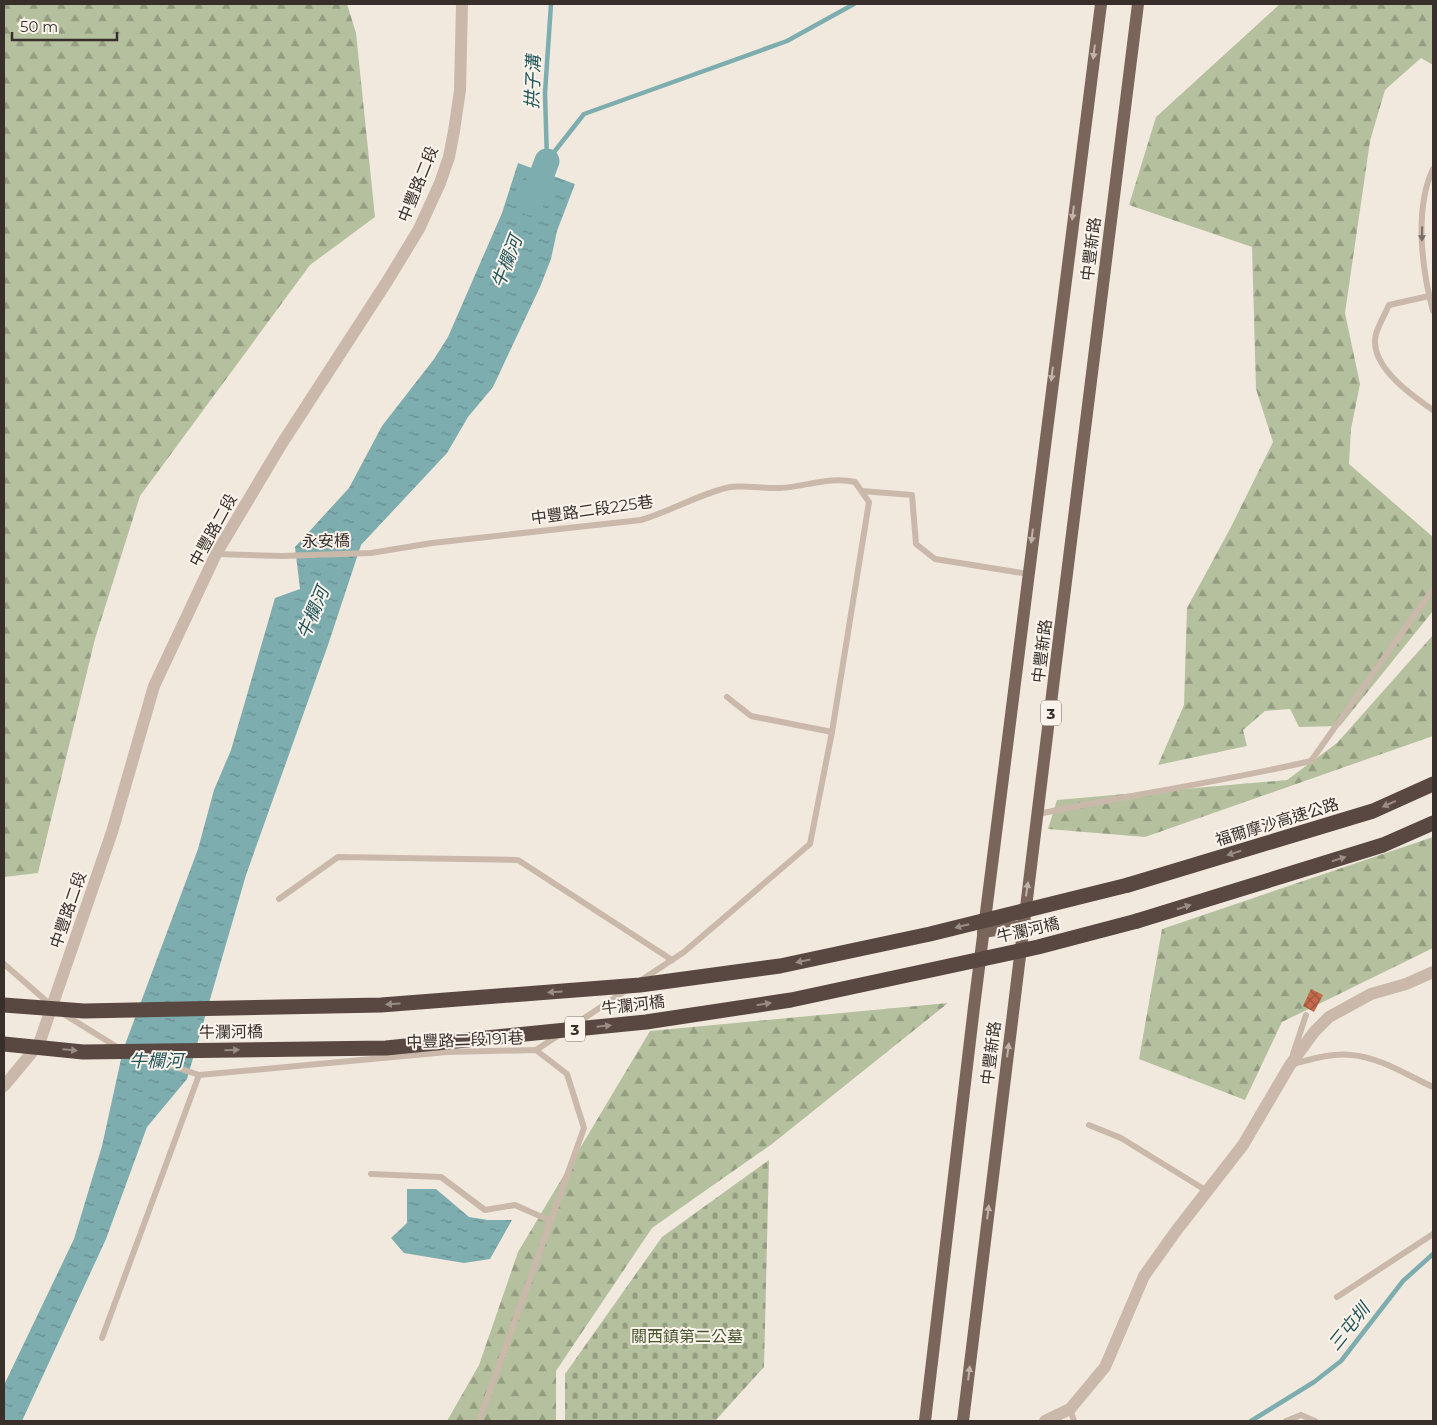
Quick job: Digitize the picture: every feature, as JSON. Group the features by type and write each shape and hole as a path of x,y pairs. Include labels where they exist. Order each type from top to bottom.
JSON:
{"highway":[{"name":"福爾摩沙高速公路","path":"1128,885 1374,811 1433,784"},
{"name":"牛瀾河橋","path":"4,1044 83,1052 386,1048 646,1022 791,1000 1038,947 1137,921 1383,845 1433,823"},
{"name":"牛瀾河橋","path":"4,1005 84,1011 381,1005 640,985 780,966 930,934 1128,885"}],"main road":[{"name":"中豐新路","path":"925,1421 983,932 1100,4"},
{"name":"中豐新路","path":"963,1421 1022,926 1038,814 1138,4"},
{"path":"983,932 1022,926"}],"street":[{"name":"中豐路二段","path":"4,1086 39,1044 112,832 154,686 216,554 281,446 388,280 418,228 440,183 449,157 460,90 462,4"},
{"path":"1045,1421 1072,1415 1105,1367 1144,1276 1243,1144 1290,1065 1314,1032 1329,1017 1371,994 1406,984 1433,972"}],"lane":[{"path":"1433,169 1429,178 1421,232 1424,279 1433,312"},
{"path":"1429,296 1389,305 1376,335 1380,361 1404,390 1433,410"},
{"name":"中豐路二段225巷","path":"371,553 432,544 641,520 662,514 680,505 732,486 781,488 846,480 856,482 862,491"},
{"path":"862,491 912,495 916,544 935,559 1028,574"},
{"path":"536,1050 672,960 810,844 832,732 869,502 862,491"},
{"name":"永安橋","path":"216,554 282,556 371,553"},
{"path":"1038,814 1140,793 1253,775 1311,761 1433,589"},
{"path":"727,697 751,716 832,732"},
{"path":"279,899 338,857 518,860 672,960"},
{"path":"4,964 52,1007 114,1045 199,1075 102,1338"},
{"path":"1290,1065 1306,1015"},
{"name":"中豐路二段191巷","path":"199,1075 447,1052 536,1050 567,1074 584,1128 479,1421"},
{"path":"1290,1065 1324,1056 1350,1054 1371,1058 1433,1087"},
{"path":"1088,1125 1121,1138 1207,1191"},
{"path":"370,1174 441,1177 485,1210 516,1205 551,1221"},
{"path":"1337,1296 1433,1234"},
{"path":"1286,1421 1301,1414 1315,1421"}],"green space":[{"path":"4,4 347,4 356,33 375,217 310,265 140,496 95,639 38,873 4,877"},
{"path":"1280,4 1433,4 1433,65 1421,58 1385,90 1370,141 1345,313 1360,384 1351,429 1349,464 1433,537 1433,611 1340,726 1299,727 1290,709 1265,711 1243,730 1247,746 1158,765 1184,705 1187,608 1231,527 1273,442 1256,389 1252,247 1129,205 1156,117"},
{"path":"1433,635 1433,736 1145,837 1048,829 1057,800 1287,780 1337,743"},
{"path":"1433,837 1433,948 1282,1022 1245,1100 1139,1059 1162,929"},
{"path":"948,1003 772,1144 652,1228 556,1371 556,1421 447,1421 479,1365 518,1252 650,1031"},
{"name":"關西鎮第二公墓","path":"769,1160 764,1367 715,1421 565,1421 565,1374 662,1237"}],"water":[{"name":"牛欄河","path":"518,163 575,184 557,231 551,259 540,287 493,387 468,417 447,453 361,545 328,645 246,875 187,1079 147,1127 106,1239 22,1421 4,1421 4,1385 74,1239 102,1146 123,1050 198,849 214,790 231,750 275,598 300,589 295,547 349,488 382,426 434,359 448,337 502,213"},
{"path":"407,1189 436,1189 469,1217 488,1220 512,1220 490,1259 464,1263 404,1253 391,1238 407,1223"}],"building":[{"path":"1311,989 1323,995 1314,1012 1303,1006"}],"waterway":[{"name":"拱子溝","path":"547,161 545,93 551,4"},
{"name":"牛欄河","path":"547,161 584,114 787,41 854,4"},
{"name":"牛欄河","path":"531,203 547,161"},
{"name":"三屯圳","path":"1251,1421 1314,1382 1341,1361 1403,1281 1433,1254"}]}
